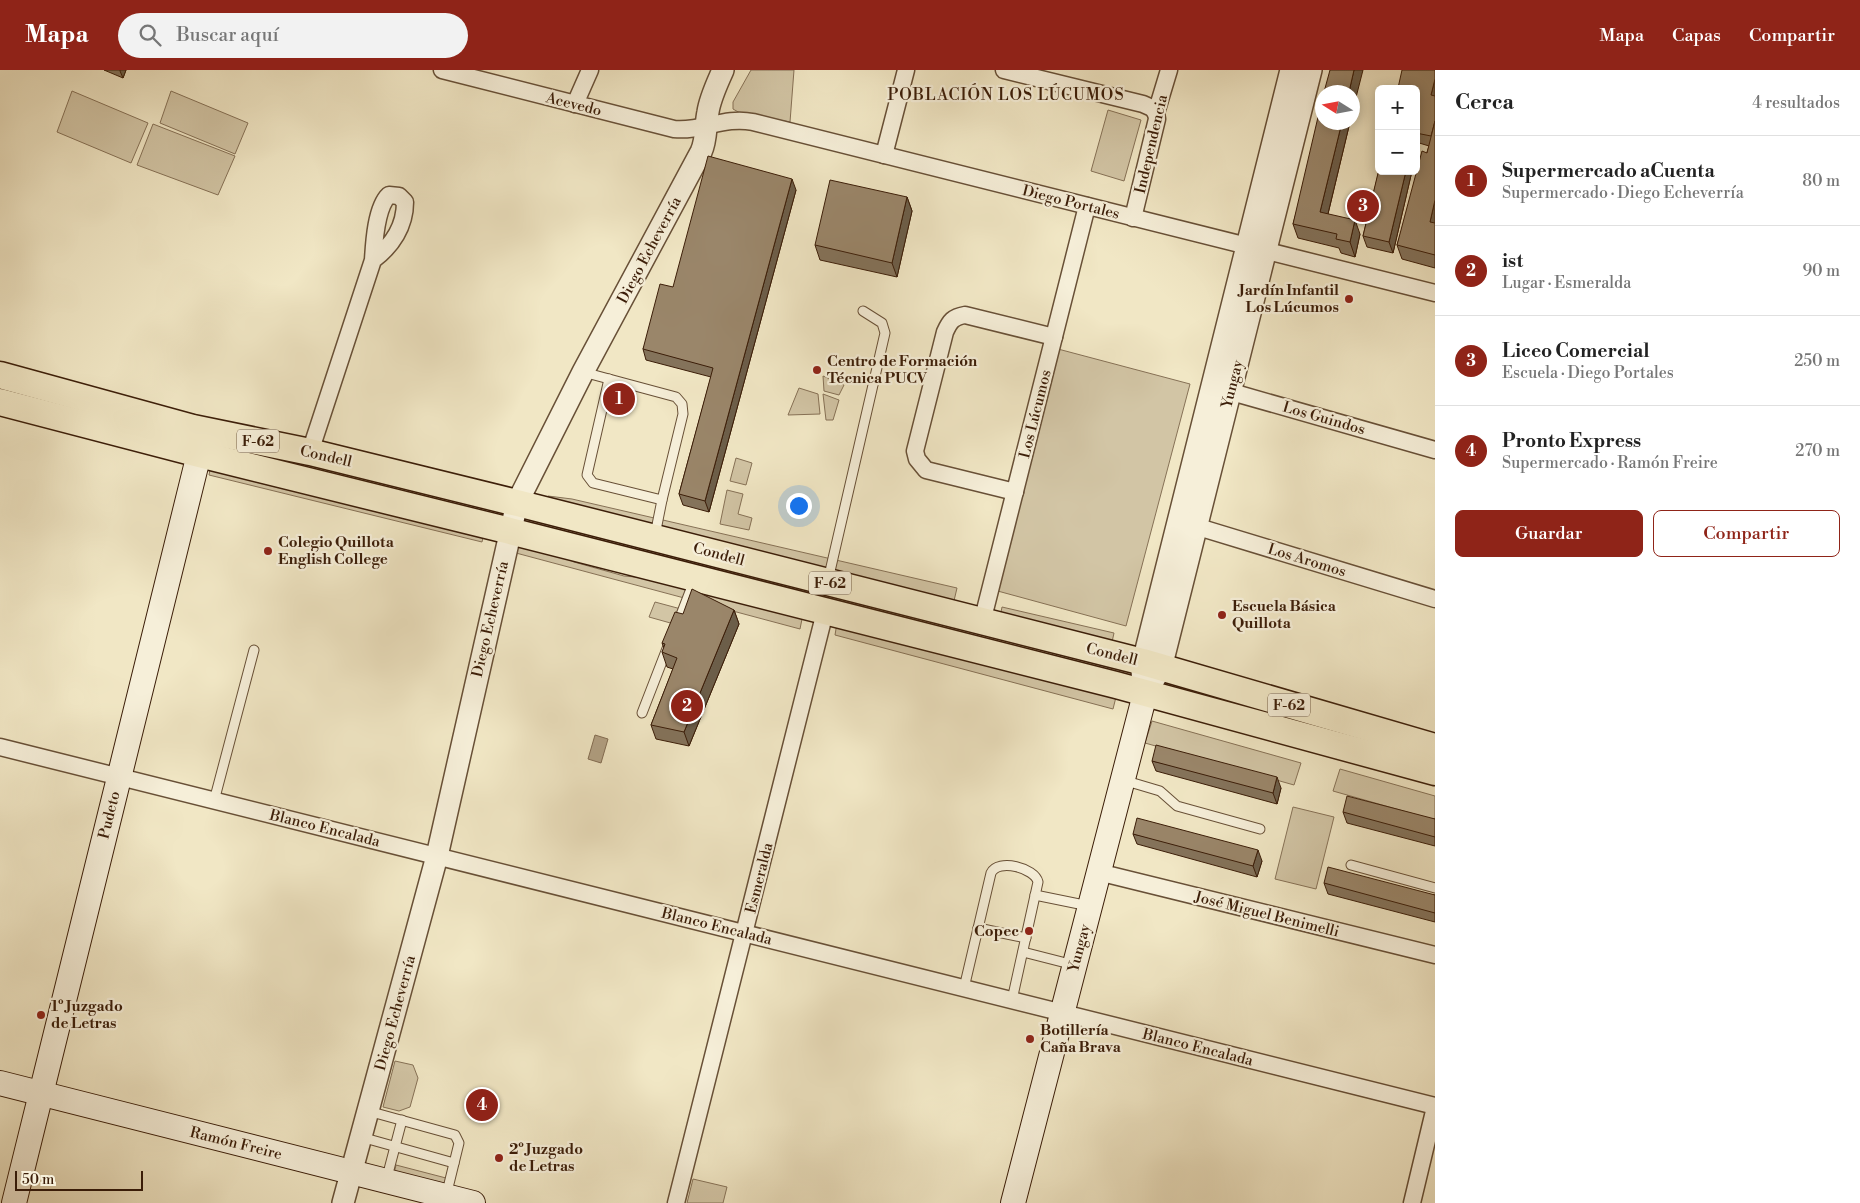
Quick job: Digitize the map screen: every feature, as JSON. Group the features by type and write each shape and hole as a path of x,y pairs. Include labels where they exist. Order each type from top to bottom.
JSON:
{"main road":[{"name":"Condell","path":"0,375 193,428 310,452 655,537 827,583 1152,665 1435,747"},
{"name":"Condell","path":"0,402 1116,685 1435,772"},
{"name":"Pudeto","path":"14,1203 199,454 193,428"},
{"name":"Yungay","path":"1013,1203 1152,665"},
{"name":"Ramón Freire","path":"0,1083 473,1203"}],"street":[{"name":"Acevedo","path":"442,70 464,73 674,129 694,130 706,127"},
{"path":"575,104 590,70"},
{"name":"Diego Echeverría","path":"343,1203 437,856 517,503 583,372 701,152 706,137 710,102 723,70"},
{"path":"884,155 906,70"},
{"path":"1004,70 1056,76 1143,104 1152,108 1156,113"},
{"name":"Independencia","path":"1133,218 1157,119 1156,113 1169,70"},
{"name":"Yungay","path":"1152,665 1256,248 1291,70"},
{"name":"Yungay","path":"1256,248 1311,70"},
{"name":"Diego Portales","path":"706,127 726,121 747,121 1435,294"},
{"name":"Los Lúcumos","path":"982,622 1087,206"},
{"path":"310,452 373,260"},
{"path":"1015,492 926,470 917,460 915,451 943,341 949,323 956,316 965,315 1054,337"},
{"name":"Los Guindos","path":"1221,389 1435,450"},
{"name":"Los Aromos","path":"1187,523 1435,599"},
{"name":"Esmeralda","path":"676,1203 825,612"},
{"name":"Blanco Encalada","path":"0,747 1435,1106"},
{"name":"José Miguel Benimelli","path":"1098,872 1435,955"},
{"path":"1412,1203 1435,1106"}],"lane":[{"path":"827,583 885,333 882,323 863,311"},
{"path":"583,372 676,397 683,408 655,537"},
{"path":"609,379 587,475 593,483 662,500"},
{"path":"642,713 695,578"},
{"path":"214,801 254,650"},
{"path":"1122,780 1160,791 1177,806 1260,829"},
{"path":"964,988 989,879 993,869 1000,865 1022,869 1034,875 1038,882 1012,1000"},
{"path":"1351,865 1435,888"},
{"path":"1035,894 1090,906"},
{"path":"978,928 1026,938"},
{"path":"1023,952 1074,965"},
{"path":"368,1111 455,1135 459,1143 446,1196"},
{"path":"386,1181 402,1120"},
{"path":"361,1137 454,1163"}],"shaded area":[{"path":"751,70 794,70 790,122 740,113 733,109 733,102"},
{"path":"72,91 148,123 131,163 57,132"},
{"path":"171,91 248,123 235,154 160,123"},
{"path":"1108,110 1141,120 1124,181 1091,171"},
{"path":"153,124 235,156 218,195 137,165"},
{"path":"1058,349 1190,384 1126,626 994,590"},
{"path":"823,376 844,385 839,395 824,391"},
{"path":"799,388 818,394 820,414 788,415"},
{"path":"823,394 839,400 833,420 826,420"},
{"path":"736,458 752,463 746,485 730,481"},
{"path":"211,465 484,533 482,542 209,475"},
{"path":"727,490 743,494 738,514 752,518 749,530 720,524"},
{"path":"548,496 572,499 957,588 953,605 544,502"},
{"path":"526,512 1134,670 1132,680 523,527 518,518"},
{"path":"517,546 547,549 574,562 624,576 657,579 803,614 800,629 516,553"},
{"path":"655,602 681,609 674,624 649,617"},
{"path":"1002,607 1114,633 1110,651 999,622"},
{"path":"837,623 1117,693 1113,709 835,635"},
{"path":"1152,721 1301,763 1294,785 1145,743"},
{"path":"595,735 608,739 601,763 588,759"},
{"path":"1340,769 1435,796 1435,820 1333,791"},
{"path":"1293,807 1334,817 1316,889 1275,879"},
{"path":"395,1061 413,1065 418,1078 410,1107 399,1111 383,1107"},
{"path":"396,1165 446,1178 443,1191 393,1178"},
{"path":"693,1179 727,1187 723,1203 687,1203"}],"building":[{"path":"1330,70 1354,70 1351,85 1326,85"},
{"path":"1402,70 1435,70 1431,95 1435,96 1435,121 1431,136 1420,134 1420,85 1399,85"},
{"path":"1435,121 1435,200 1430,222 1435,223 1435,255 1397,245 1416,175 1420,175 1422,151 1427,153"},
{"path":"1315,130 1340,130 1320,212 1355,220 1350,242 1336,239 1337,234 1293,224"},
{"path":"708,156 792,179 705,501 679,494 713,368 643,349 660,284 673,287"},
{"path":"1378,175 1405,175 1389,242 1363,236"},
{"path":"830,180 907,197 892,263 815,245"},
{"path":"692,589 734,610 684,732 651,725 677,658 662,652 665,644 662,643 675,612 683,614"},
{"path":"1156,745 1277,777 1273,793 1152,761"},
{"path":"1347,796 1435,819 1435,837 1343,812"},
{"path":"1137,818 1258,850 1253,866 1133,834"},
{"path":"1328,867 1435,895 1435,913 1324,883"}],"place":[{"name":"Liceo Comercial","path":"1363,206"},
{"name":"Jardín Infantil Los Lúcumos","path":"1349,299"},
{"name":"Centro de Formación Técnica PUCV","path":"817,370"},
{"name":"Supermercado aCuenta","path":"619,399"},
{"name":"Colegio Quillota English College","path":"268,551"},
{"name":"Escuela Básica Quillota","path":"1222,615"},
{"name":"ist","path":"687,706"},
{"name":"Copec","path":"1029,931"},
{"name":"1º Juzgado de Letras","path":"41,1015"},
{"name":"Botillería Caña Brava","path":"1030,1039"},
{"name":"Pronto Express","path":"482,1105"},
{"name":"2º Juzgado de Letras","path":"499,1158"}],"district":[{"name":"POBLACIÓN LOS LÚCUMOS","path":"1006,94"}]}
